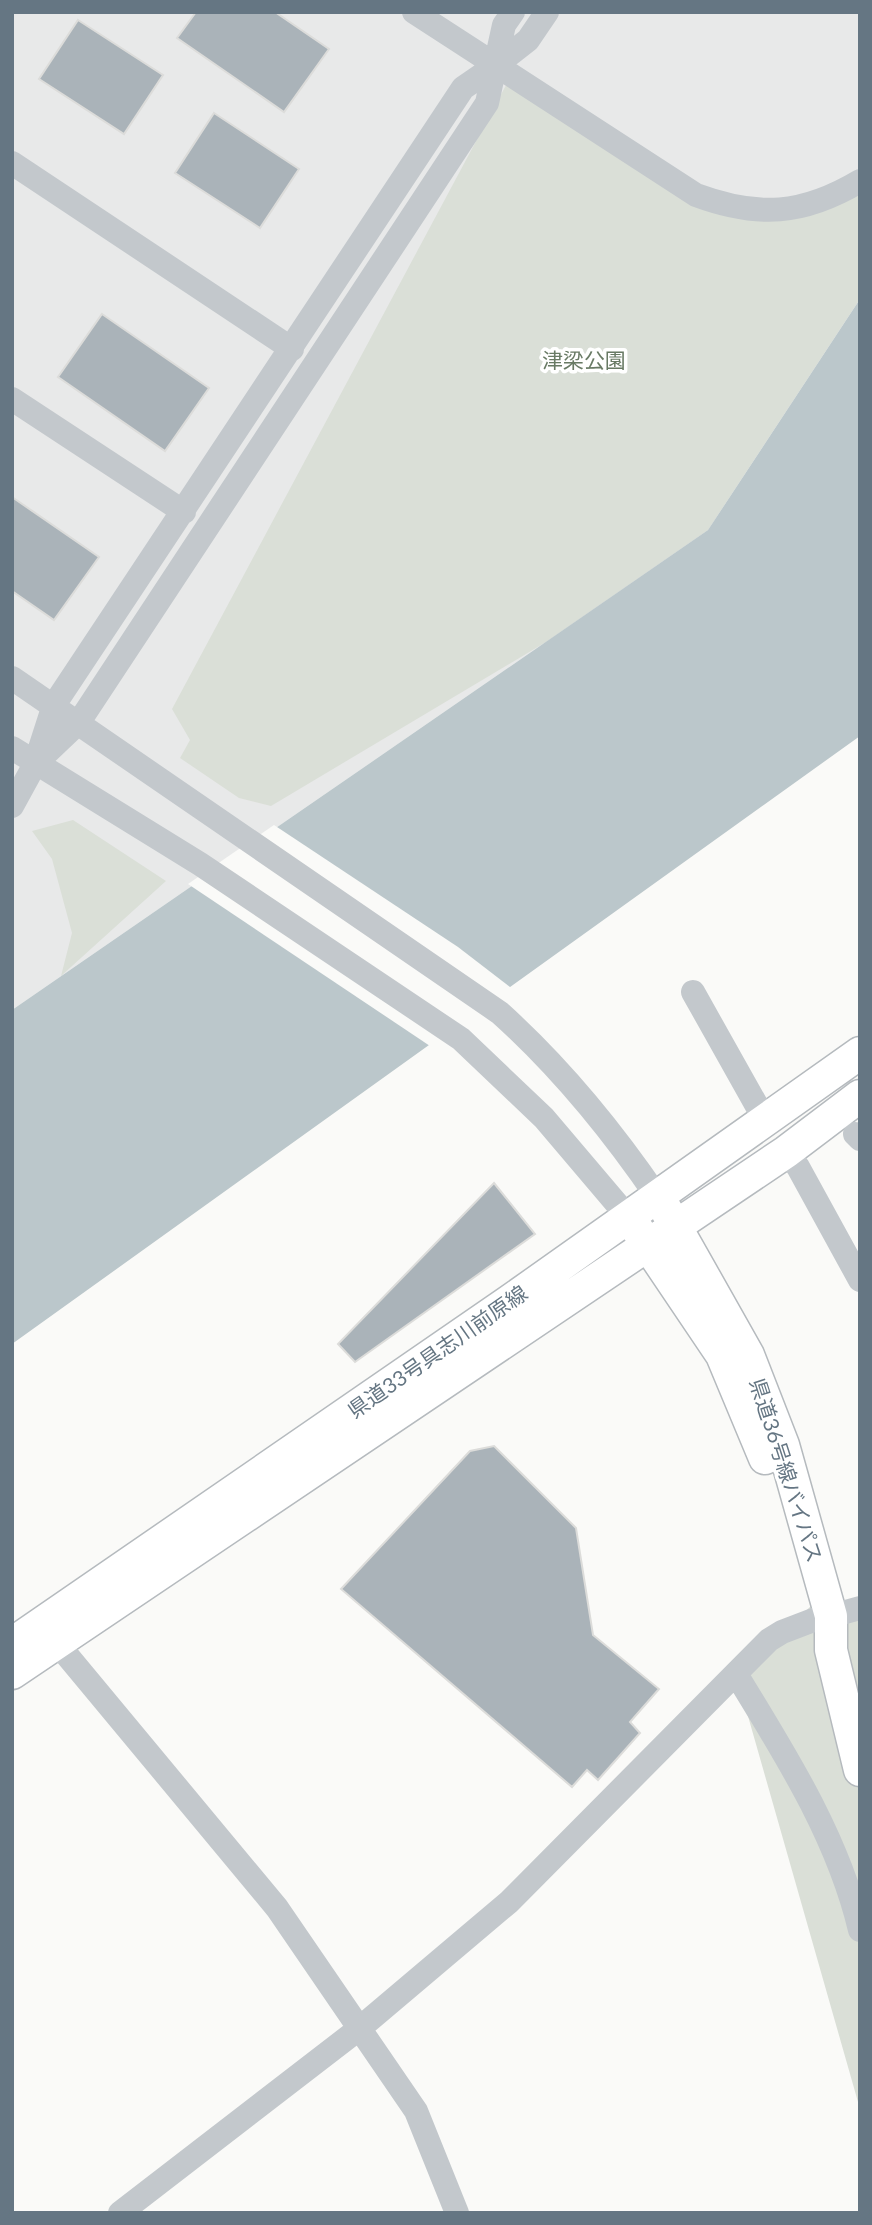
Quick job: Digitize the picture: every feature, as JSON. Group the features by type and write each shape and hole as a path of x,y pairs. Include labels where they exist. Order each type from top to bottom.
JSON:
{"main road":[{"name":"県道33号具志川前原線","path":"12,1644 658,1198 860,1054"},
{"name":"県道33号具志川前原線","path":"12,1673 786,1152 860,1096"},
{"name":"県道36号線バイパス","path":"658,1198 676,1225 760,1381 791,1472 831,1625 860,1770"},
{"path":"628,1217 722,1355 758,1438 831,1625"}],"street":[{"path":"414,12 696,195 726,206 759,211 799,207 833,197 860,181"},
{"path":"35,764 79,722 486,103 504,25 513,12"},
{"path":"12,806 35,764 54,705 463,88 528,40 547,12"},
{"path":"12,163 292,349"},
{"path":"12,399 184,512"},
{"path":"12,678 500,1013 543,1051 578,1090 658,1198"},
{"path":"12,748 200,864 461,1039 544,1118 628,1217"},
{"path":"693,992 766,1122"},
{"path":"786,1152 798,1167 860,1280"},
{"path":"120,2213 360,2028 509,1902 736,1674 782,1632 831,1625"},
{"path":"55,1642 276,1908 416,2111 457,2213"},
{"path":"736,1674 820,1819 860,1930"}],"shaded area":[{"path":"12,12 860,12 860,293 708,530 12,1010"},
{"path":"860,299 860,736 12,1344 12,1010 708,530"}],"green space":[{"name":"津梁公園","path":"511,76 696,195 759,211 860,181 860,299 708,530 546,642 271,806 239,798 180,758 190,740 172,709"},
{"path":"73,820 166,881 61,976 72,933 52,859 32,831"},
{"path":"860,1602 860,2109 736,1674 811,1606"}],"pier":[{"path":"274,825 458,947 514,990 433,1048 188,884"}],"building":[{"path":"196,12 275,12 329,49 284,112 177,38"},
{"path":"78,20 163,75 124,134 39,79"},
{"path":"214,113 299,169 260,228 175,173"},
{"path":"102,314 209,388 165,451 58,377"},
{"path":"12,497 99,557 54,620 12,591"},
{"path":"494,1183 535,1234 355,1362 338,1344"},
{"path":"494,1446 576,1528 593,1635 659,1689 630,1722 640,1733 598,1780 587,1770 572,1787 341,1589 470,1451"}]}
